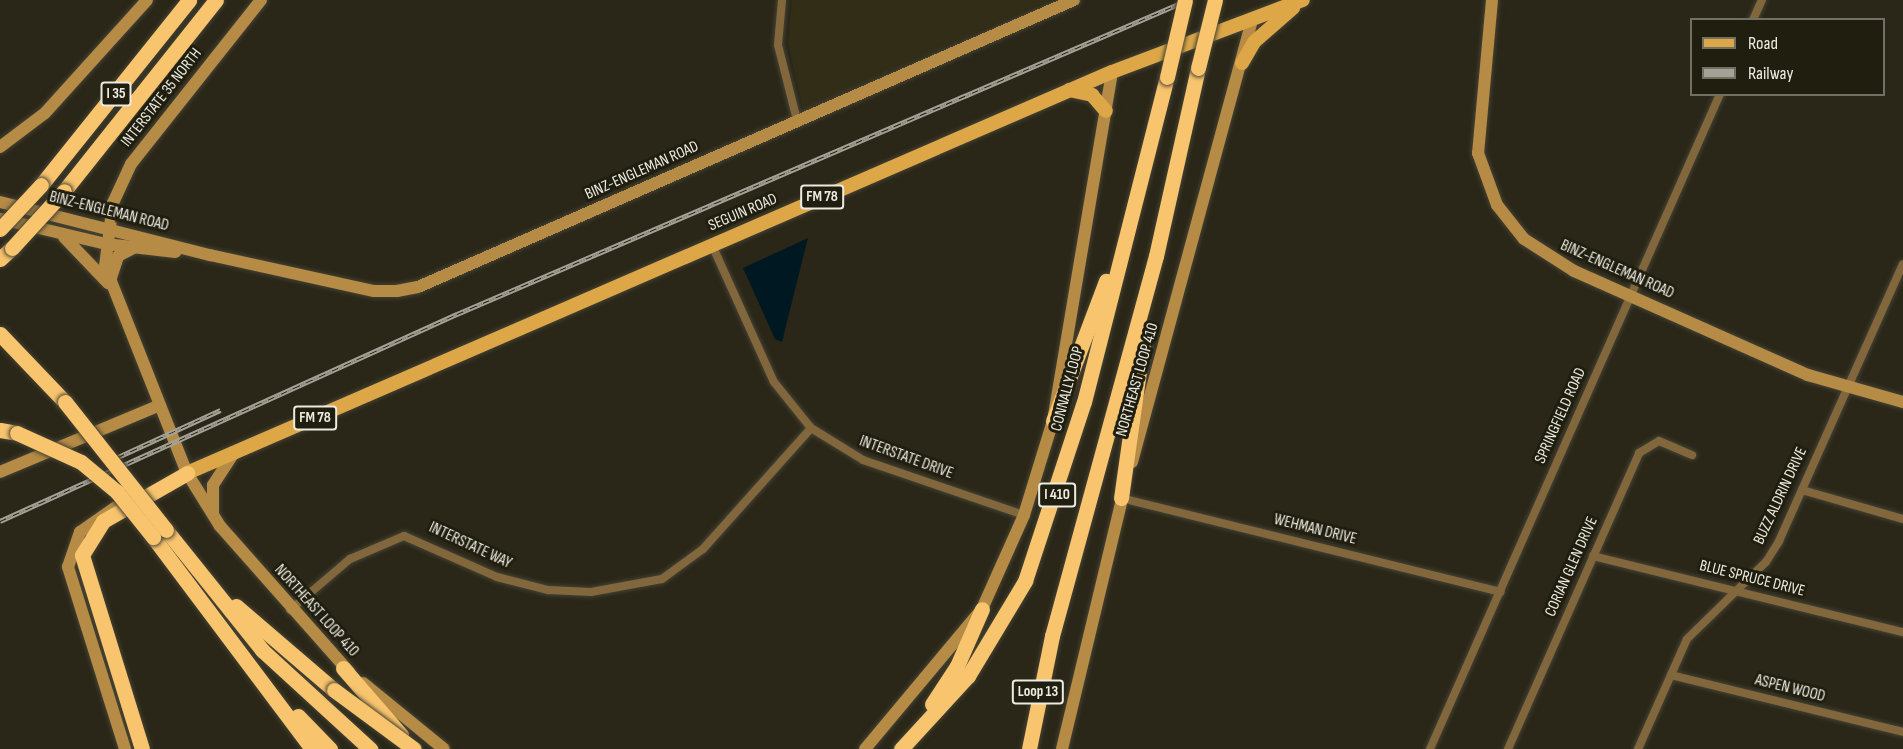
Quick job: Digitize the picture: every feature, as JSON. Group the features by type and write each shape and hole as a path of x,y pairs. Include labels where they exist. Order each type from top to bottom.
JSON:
{"highway":[{"path":"63,159 178,0"},
{"name":"I 35","path":"0,229 63,159 189,0"},
{"name":"I 35","path":"0,259 64,191 216,0"},
{"path":"196,26 220,0"},
{"name":"CONNALLY LOOP","path":"904,746 968,676 1025,581 1053,507 1133,211 1185,0"},
{"name":"I 410","path":"1052,636 1155,256 1215,0"},
{"path":"1053,421 1133,211"},
{"path":"1121,498 1155,256"},
{"path":"0,334 65,402 312,749"},
{"path":"0,429 17,433 81,462 117,492 198,574 262,650 370,749"},
{"path":"142,749 82,555 103,521 188,474"},
{"path":"198,574 334,690 413,749"},
{"path":"904,746 957,666 982,609"},
{"name":"Loop 13","path":"1026,749 1052,636"},
{"path":"343,668 413,749"},
{"path":"256,673 330,749"}],"main road":[{"path":"0,147 45,113 147,0"},
{"name":"INTERSTATE 35 NORTH","path":"108,227 119,187 137,155 261,0"},
{"name":"BINZ-ENGLEMAN ROAD","path":"0,202 108,227 210,255 374,291 418,287 1074,0"},
{"path":"1242,63 1254,42 1302,0"},
{"name":"SEGUIN ROAD","path":"234,453 1112,72 1252,21 1302,0"},
{"name":"BINZ-ENGLEMAN ROAD","path":"1492,0 1478,153 1494,198 1535,249 1808,375 1903,402"},
{"name":"NORTHEAST LOOP 410","path":"1062,749 1121,498 1252,21"},
{"path":"865,749 982,609 1023,515 1053,421 1112,72"},
{"path":"1070,90 1092,95 1106,111"},
{"path":"0,138 45,113"},
{"name":"BINZ-ENGLEMAN ROAD","path":"0,218 106,244 210,255"},
{"name":"NORTHEAST LOOP 410","path":"108,227 106,244 109,285 188,474 214,516 290,610 343,668 444,749"},
{"path":"58,233 109,285 118,256 134,248"},
{"path":"0,472 158,406"},
{"path":"214,516 213,485 234,453"},
{"name":"FM 78","path":"188,474 234,453"},
{"path":"124,749 73,592 69,557 80,532 98,515 188,474"}],"street":[{"path":"782,0 778,45 797,120"},
{"path":"1755,18 1762,0"},
{"name":"SPRINGFIELD ROAD","path":"1430,749 1719,96"},
{"name":"INTERSTATE DRIVE","path":"712,245 774,382 811,428 863,460 1023,515"},
{"name":"BUZZ ALDRIN DRIVE","path":"1638,749 1693,631 1774,551 1902,268"},
{"name":"INTERSTATE WAY","path":"290,610 350,559 404,536 497,577 548,590 591,592 662,579 703,549 811,428"},
{"name":"CORIAN GLEN DRIVE","path":"1508,749 1639,453 1659,441 1692,455"},
{"path":"1802,490 1903,519"},
{"name":"WEHMAN DRIVE","path":"1121,498 1501,592"},
{"name":"BLUE SPRUCE DRIVE","path":"1593,556 1903,632"},
{"name":"ASPEN WOOD","path":"1671,675 1903,732"}],"shaded area":[{"path":"792,0 1049,0 803,110 788,43"}],"water":[{"path":"808,238 782,342 775,339 743,268"}],"railway":[{"path":"0,521 457,314 1188,0"},
{"path":"105,463 220,410"}]}
